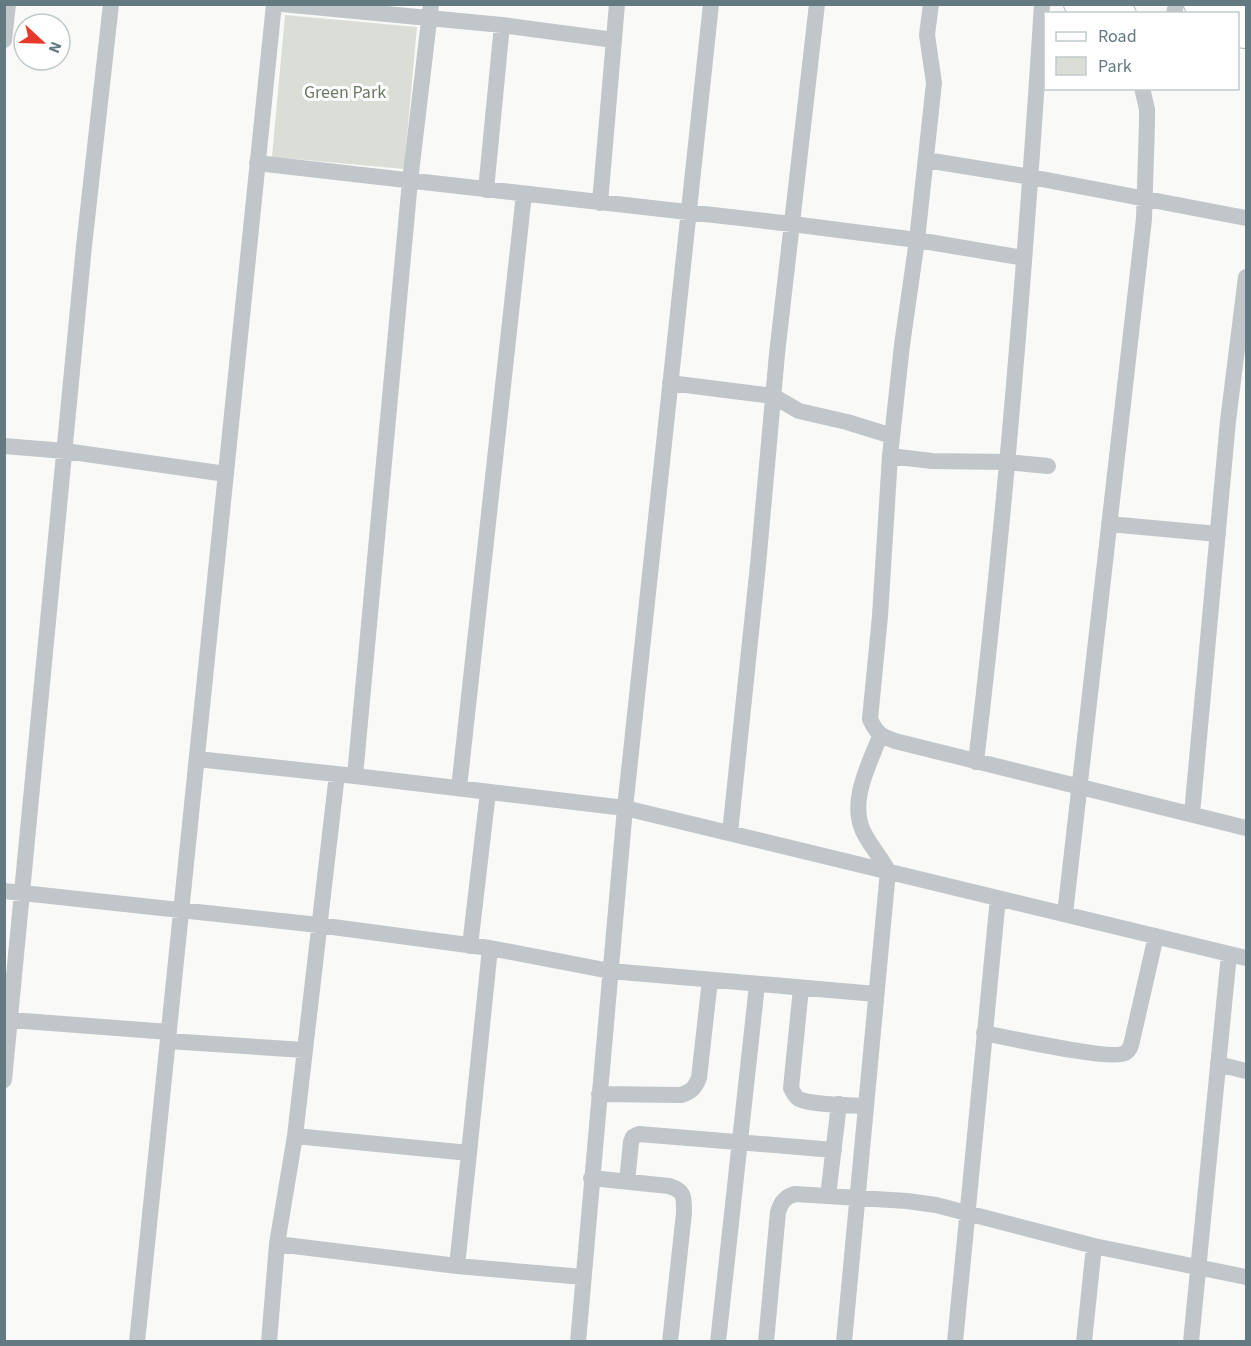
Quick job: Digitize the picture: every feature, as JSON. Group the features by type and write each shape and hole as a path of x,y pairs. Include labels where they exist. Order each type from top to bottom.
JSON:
{"street":[{"path":"4,40 8,4"},
{"path":"4,1080 85,234 111,4"},
{"path":"137,1341 274,4"},
{"path":"282,4 430,12 502,25 614,40"},
{"path":"600,203 617,4"},
{"path":"578,1341 625,808 711,4"},
{"path":"730,833 773,396 817,4"},
{"path":"931,4 927,35 934,84 892,436 880,616 870,719 880,736 976,762 1246,828"},
{"path":"976,762 996,592 1031,177 1041,4"},
{"path":"1076,4 1115,12"},
{"path":"1196,4 1232,12"},
{"path":"355,776 410,181 430,12"},
{"path":"486,190 502,25"},
{"path":"1065,914 1145,200 1147,116 1142,90"},
{"path":"926,160 1031,177 1246,218"},
{"path":"257,163 792,224 917,240 1024,258"},
{"path":"459,788 524,194"},
{"path":"1192,814 1228,422 1246,277"},
{"path":"670,383 773,396 799,411 847,422 892,436"},
{"path":"4,446 65,451 226,474"},
{"path":"890,456 932,461 1007,462 1048,466"},
{"path":"1109,524 1218,534"},
{"path":"844,1341 888,872 863,831 857,814 863,783 880,736"},
{"path":"197,759 625,808 1246,958"},
{"path":"269,1341 277,1244 295,1136 337,774"},
{"path":"470,945 488,792"},
{"path":"4,891 181,909 470,945 610,971 876,994"},
{"path":"955,1341 998,898"},
{"path":"984,1033 1103,1054 1124,1054 1129,1050 1132,1041 1156,936"},
{"path":"457,1266 490,948"},
{"path":"1191,1341 1229,954"},
{"path":"599,1094 681,1095 690,1093 699,1078 710,980"},
{"path":"718,1341 757,985"},
{"path":"801,988 791,1088 798,1099 866,1106"},
{"path":"11,1020 304,1050"},
{"path":"1218,1064 1246,1071"},
{"path":"828,1196 838,1104"},
{"path":"627,1182 631,1142 633,1137 639,1134 834,1150"},
{"path":"295,1136 469,1153"},
{"path":"591,1178 669,1186 678,1189 684,1196 670,1341"},
{"path":"766,1341 778,1212 780,1203 795,1194 857,1197 936,1205 1094,1246 1246,1277"},
{"path":"277,1244 457,1266 583,1277"},
{"path":"1084,1341 1094,1246"}],"green space":[{"name":"Green Park","path":"285,15 417,27 404,169 272,157"}]}
